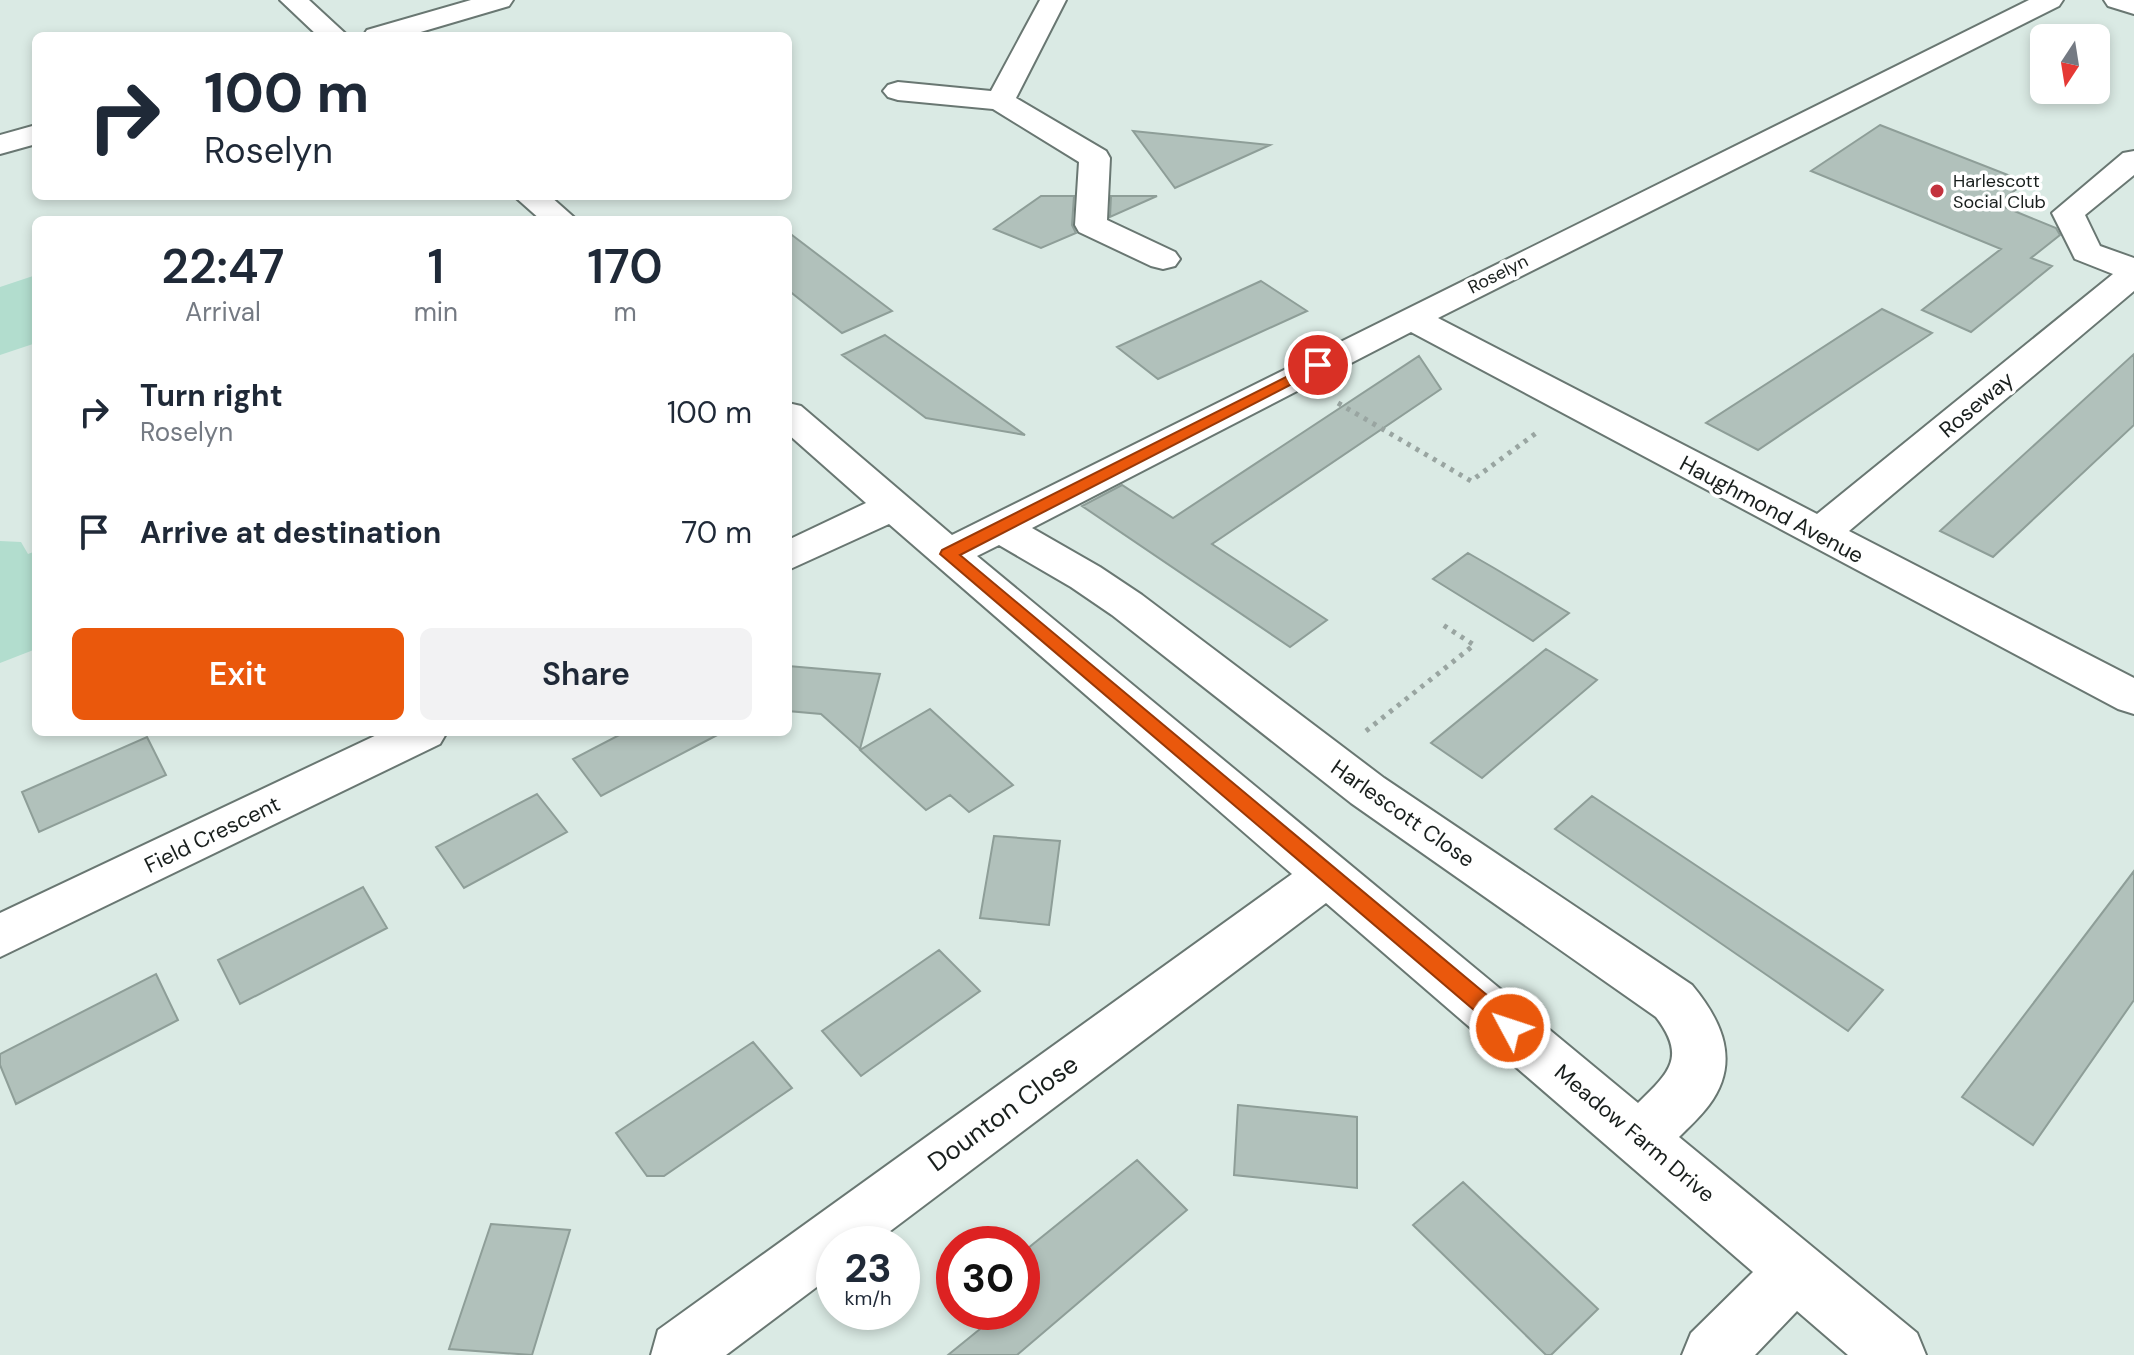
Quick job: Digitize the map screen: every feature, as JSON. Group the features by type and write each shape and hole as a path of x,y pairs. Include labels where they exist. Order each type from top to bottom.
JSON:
{"street":[{"path":"293,0 329,32"},
{"path":"391,32 500,0"},
{"path":"1000,101 1053,0"},
{"name":"Roselyn","path":"948,554 1411,318 2050,0"},
{"path":"2117,0 2134,6"},
{"path":"898,91 1000,101 1095,158 1091,225 1163,259"},
{"path":"0,145 32,135"},
{"path":"2134,160 2068,213 2087,252 2134,272"},
{"path":"535,200 556,216"},
{"name":"Roseway","path":"1819,534 2134,272"},
{"name":"Haughmond Avenue","path":"1411,318 2134,698"},
{"name":"Meadow Farm Drive","path":"792,418 948,554 1642,1137 1895,1355"},
{"path":"792,554 893,506"},
{"name":"Harlescott Close","path":"999,528 1037,546 1134,612 1327,761 1674,1001 1694,1026 1700,1054 1691,1087 1642,1137"},
{"name":"Field Crescent","path":"0,936 416,736"},
{"name":"Dounton Close","path":"680,1352 1327,875"},
{"path":"1713,1355 1795,1271"}],"path":[{"path":"1295,377 1471,481 1575,404"},
{"path":"1327,761 1474,645 1440,623"}],"green space":[{"path":"32,276 32,344 0,355 0,287"},
{"path":"0,541 21,542 28,554 32,552 32,651 0,663"}],"building":[{"name":"Harlescott Social Club","path":"1880,125 2026,182 1997,204 2056,228 2060,235 2031,258 2052,266 1971,332 1922,310 2001,249 1811,171"},
{"path":"1133,131 1270,145 1175,188"},
{"path":"1041,196 1074,196 1072,225 1076,233 1041,248 994,229"},
{"path":"1111,196 1157,196 1110,217"},
{"path":"792,235 892,311 842,333 792,293"},
{"path":"1261,281 1307,311 1158,379 1117,347"},
{"path":"1882,309 1932,333 1758,450 1706,423"},
{"path":"885,335 1025,435 926,418 842,355"},
{"path":"2134,354 2134,425 1993,557 1940,531"},
{"path":"1419,356 1441,389 1212,544 1327,620 1290,647 1082,506 1122,485 1173,518"},
{"path":"1468,553 1569,613 1533,641 1433,579"},
{"path":"1546,649 1597,680 1482,778 1431,743"},
{"path":"792,666 880,674 860,749 821,714 792,711"},
{"path":"930,709 1013,785 969,812 950,795 926,810 860,750"},
{"path":"617,736 715,736 601,796 573,759"},
{"path":"147,737 166,775 39,832 22,792"},
{"path":"537,794 567,832 464,888 436,847"},
{"path":"1592,796 1883,990 1848,1031 1555,829"},
{"path":"994,836 1060,841 1049,925 980,918"},
{"path":"2134,871 2134,1000 2033,1145 1962,1097"},
{"path":"363,887 387,928 240,1004 218,960"},
{"path":"939,950 980,991 861,1076 822,1031"},
{"path":"156,974 178,1020 16,1104 0,1065 0,1054"},
{"path":"753,1042 792,1088 664,1176 647,1176 616,1133"},
{"path":"1238,1105 1357,1117 1357,1188 1234,1175"},
{"path":"1137,1160 1187,1210 1017,1355 948,1355 979,1330 1040,1330 1040,1238"},
{"path":"1463,1182 1598,1309 1551,1355 1546,1355 1413,1225"},
{"path":"491,1224 570,1230 532,1355 449,1349"}],"place":[{"name":"Harlescott Social Club","path":"1937,191"}],"route":[{"path":"1318,365 948,554 1510,1028"}]}
